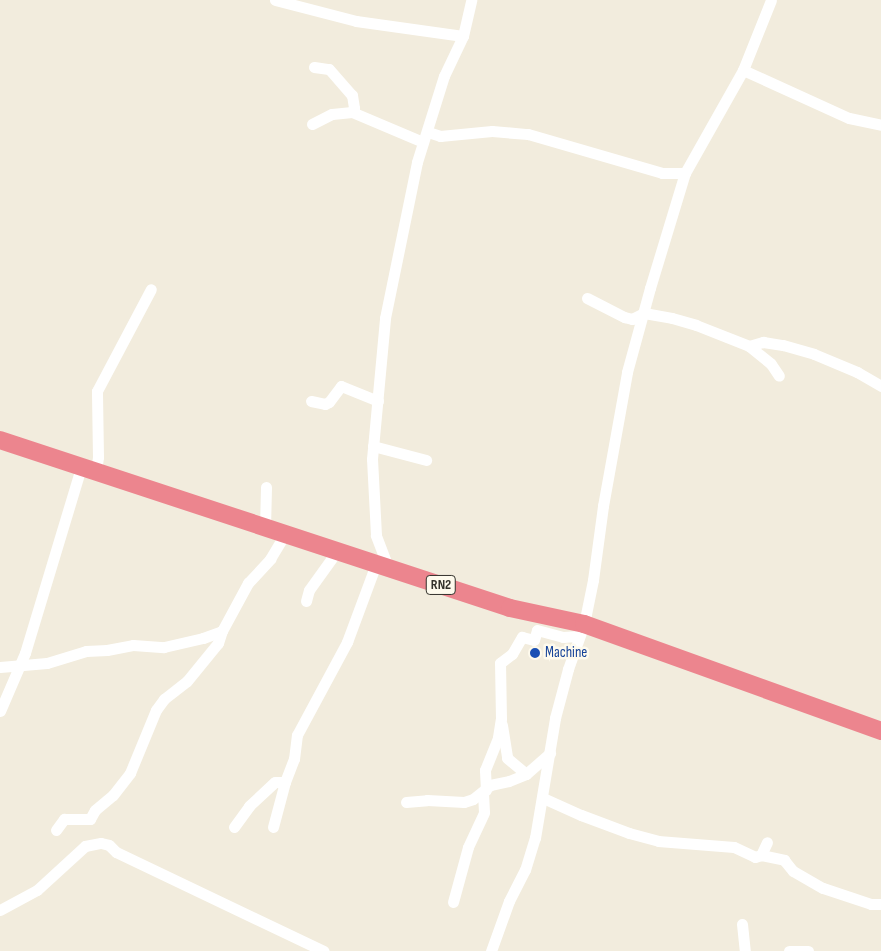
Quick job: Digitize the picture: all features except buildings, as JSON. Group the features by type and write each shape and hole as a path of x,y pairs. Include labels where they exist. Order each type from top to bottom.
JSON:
{"highway":[{"name":"RN2","path":"0,440 582,630 881,731"}],"street":[{"path":"275,0 356,21 463,36"},
{"path":"273,827 285,782 294,759 297,735 347,642 382,565 376,535 373,492 373,446 385,318 417,162 444,76 463,36 471,0"},
{"path":"491,951 509,901 526,870 543,798 557,710 582,630 625,382 685,173 743,70 771,0"},
{"path":"314,66 329,69 352,95 354,108 352,112"},
{"path":"743,70 849,118 881,125"},
{"path":"312,124 332,114 352,112 426,137 492,132 528,134 662,173 685,173"},
{"path":"0,711 20,666 88,470 98,457 97,391 151,289"},
{"path":"588,298 624,317 632,319 644,313 696,325 749,346 772,364 779,376"},
{"path":"749,346 763,342 783,345 814,354 857,372 881,386"},
{"path":"311,401 325,404 329,402 341,386 378,401"},
{"path":"373,446 426,460"},
{"path":"265,528 266,487"},
{"path":"56,830 64,819 90,819 95,810 113,795 134,766 135,757 156,710 164,699 187,681 218,643 222,631 248,582 270,559 285,534"},
{"path":"306,601 309,590 337,551"},
{"path":"453,902 468,848 484,812 485,770 498,737 501,721 500,663 512,654 522,637 534,640 537,630 563,637 582,630"},
{"path":"0,667 47,664 86,651 107,650 141,644 164,647 203,638 222,631"},
{"path":"501,721 508,758 526,774"},
{"path":"406,802 427,800 464,802 473,799 490,785 509,781 526,774 550,753"},
{"path":"234,827 249,806 275,782 285,782"},
{"path":"543,798 581,815 642,837 658,841 734,848 755,857 761,855 784,860 793,871 823,888 871,904 881,904"},
{"path":"0,910 37,890 85,846 101,842 110,845 116,852 324,951"},
{"path":"761,855 767,842"},
{"path":"742,924 745,951"},
{"path":"789,951 808,951"}],"place":[{"name":"Machine","path":"535,653"}]}
